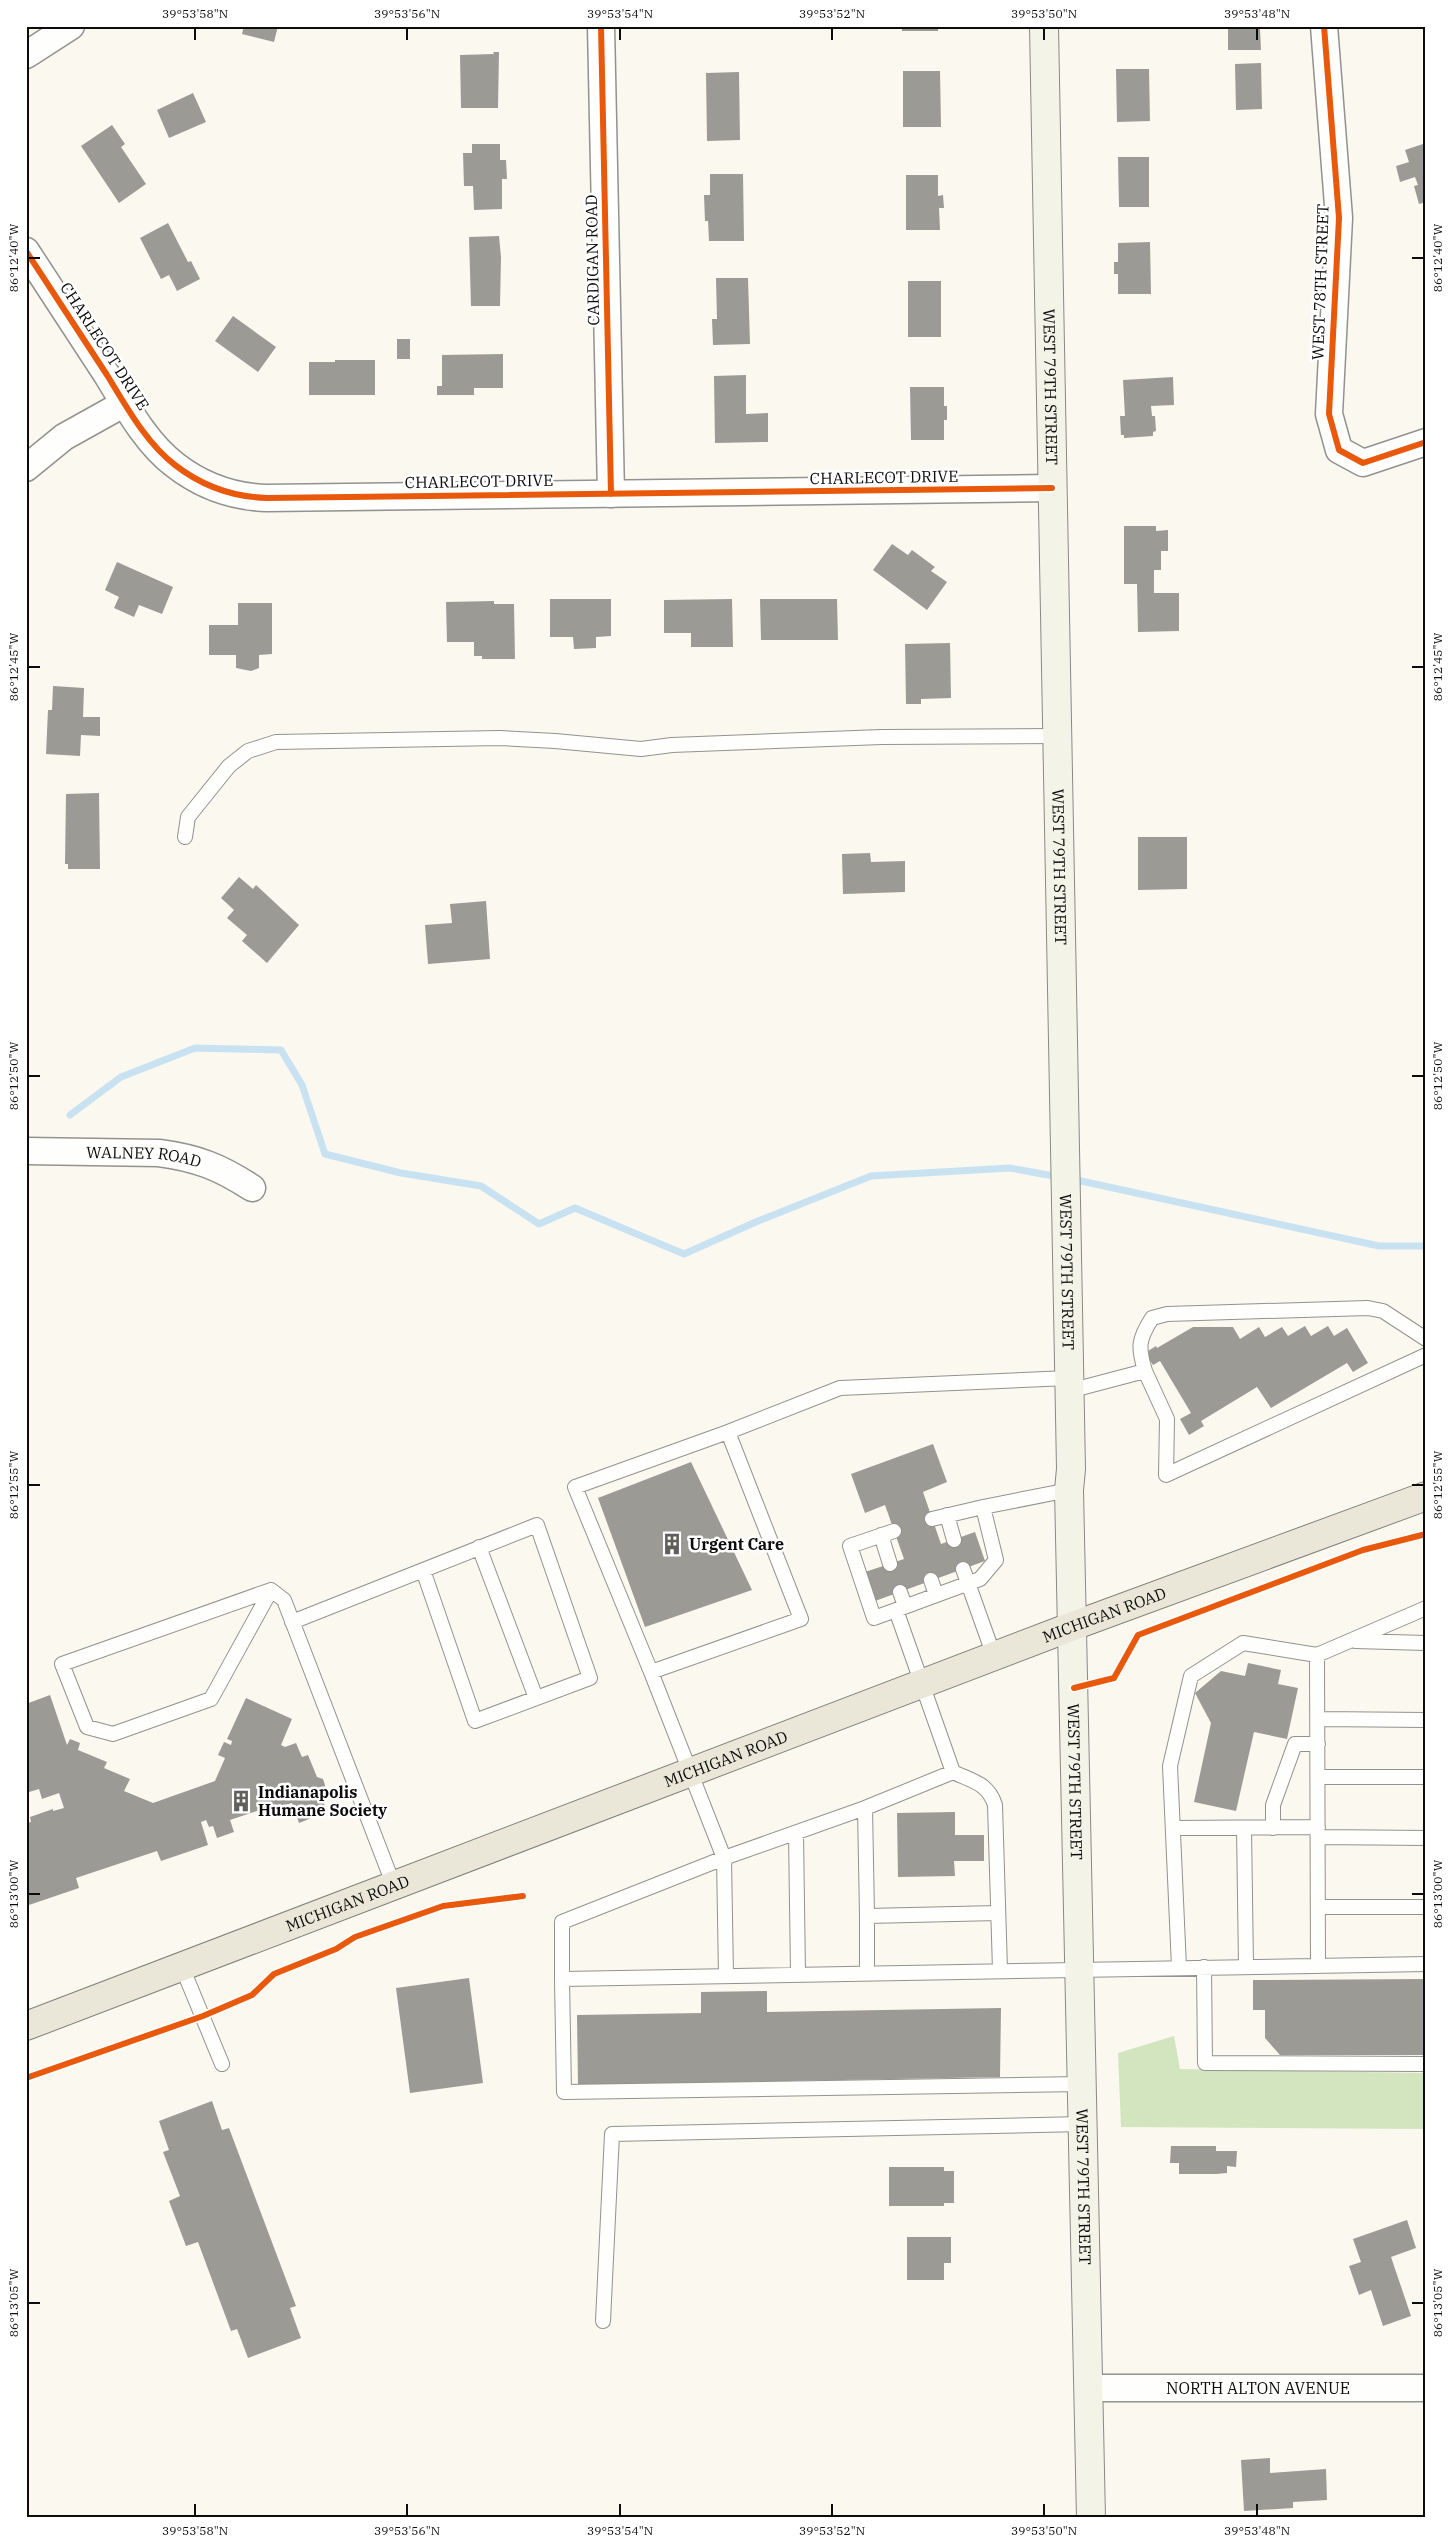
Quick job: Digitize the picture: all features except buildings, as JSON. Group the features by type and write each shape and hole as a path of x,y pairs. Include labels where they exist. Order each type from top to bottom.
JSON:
{"main road":[{"name":"WEST 79TH STREET","path":"1044,26 1069,1384 1069,1490 1091,2518"},
{"name":"MICHIGAN ROAD","path":"26,2026 1073,1626 1426,1496"}],"street":[{"path":"26,55 72,26"},
{"name":"CARDIGAN ROAD","path":"601,26 611,494"},
{"name":"WEST 78TH STREET","path":"1324,26 1338,218 1329,414 1339,450 1363,463 1426,442"},
{"name":"CHARLECOT DRIVE","path":"26,251 155,446 174,464 205,484 241,495 267,498 1052,488"},
{"path":"26,468 64,437 125,403"},
{"name":"WALNEY ROAD","path":"26,1151 159,1153 180,1156 204,1161 252,1188"},
{"name":"NORTH ALTON AVENUE","path":"1089,2388 1426,2388"}],"lane":[{"path":"185,837 188,816 229,766 248,751 276,742 500,738 556,740 641,749 672,745 873,738 1057,736"},
{"path":"1426,1339 1382,1311 1368,1308 1167,1314 1152,1318 1143,1332 1139,1350 1167,1419 1166,1475 1426,1355"},
{"path":"726,1976 724,1858 692,1772 575,1487 728,1432 840,1388 1069,1384 1146,1371"},
{"path":"651,1672 801,1619 728,1432"},
{"path":"932,1519 983,1506 1069,1490"},
{"path":"890,1564 887,1533 850,1546 874,1618 980,1579 996,1560 983,1506"},
{"path":"947,1515 954,1540"},
{"path":"292,1622 423,1570 537,1525 590,1678 475,1721 423,1570"},
{"path":"479,1548 536,1698"},
{"path":"963,1569 994,1656"},
{"path":"931,1580 936,1595"},
{"path":"271,1590 284,1600 394,1886"},
{"path":"271,1590 211,1698 113,1734 88,1727 62,1664 271,1590"},
{"path":"900,1592 901,1608 923,1683 953,1772"},
{"path":"1180,1967 1170,1766 1191,1676 1243,1643 1317,1655 1426,1608"},
{"path":"1349,1641 1426,1643"},
{"path":"1317,1655 1318,1965"},
{"path":"1318,1719 1426,1720"},
{"path":"1273,1828 1273,1805 1295,1744 1318,1744"},
{"path":"1000,1970 995,1805 991,1792 984,1786 953,1772 865,1808 724,1858 562,1922 564,2092 1083,2084"},
{"path":"1318,1777 1426,1777"},
{"path":"865,1808 868,1916 867,1973"},
{"path":"1173,1828 1273,1828 1426,1838"},
{"path":"1244,1828 1246,1966"},
{"path":"796,1833 798,1974"},
{"path":"1318,1907 1426,1907"},
{"path":"868,1916 998,1913"},
{"path":"562,1979 1080,1968 1426,1964"},
{"path":"182,1966 222,2064"},
{"path":"1204,1966 1206,2062 1426,2064"},
{"path":"603,2321 612,2134 1084,2124"}],"green space":[{"path":"1174,2036 1180,2069 1426,2073 1426,2129 1121,2127 1118,2053"}],"waterway":[{"path":"70,1115 121,1077 195,1048 281,1050 302,1085 325,1154 401,1173 481,1186 539,1224 575,1208 684,1254 758,1221 871,1176 1010,1168 1059,1177"},
{"path":"1072,1179 1379,1246 1426,1246"}],"cycle path":[{"path":"601,26 611,494"},
{"path":"1324,26 1339,218 1329,414 1339,450 1363,463 1426,442"},
{"path":"26,251 129,411 155,446 175,465 196,479 231,493 267,498 1052,488"},
{"path":"1074,1688 1114,1678 1138,1635 1363,1550 1426,1534"},
{"path":"26,2078 203,2016 252,1995 274,1974 336,1949 355,1937 443,1906 523,1896"}],"place":[{"name":"Urgent Care","path":"672,1544"},
{"name":"Indianapolis Humane Society","path":"241,1801"}]}
